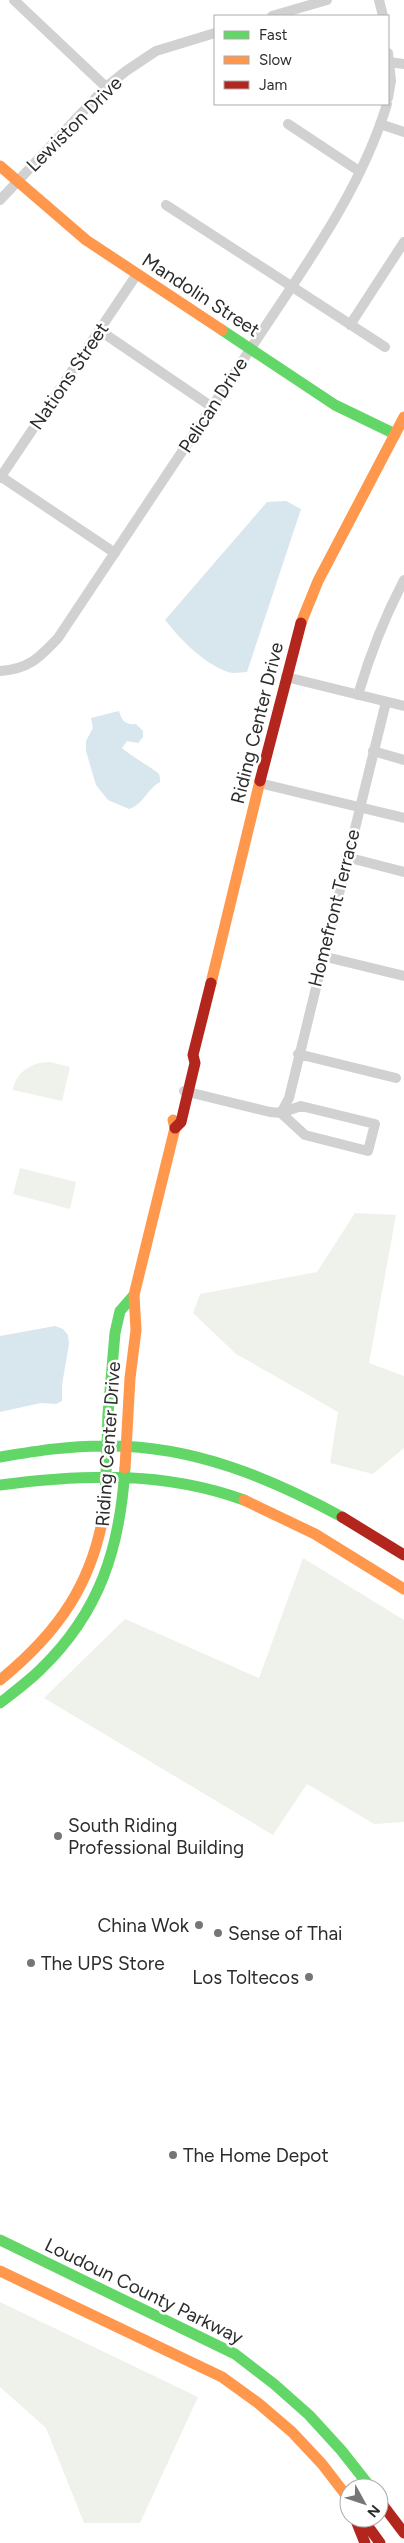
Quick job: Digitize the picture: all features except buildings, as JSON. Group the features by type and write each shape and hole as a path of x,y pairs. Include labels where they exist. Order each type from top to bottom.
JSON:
{"main road":[{"name":"Mandolin Street","path":"0,166 86,240 335,405 395,434"},
{"name":"Riding Center Drive","path":"0,1703 55,1656 81,1623 106,1578 119,1537 126,1476 130,1373 138,1312 134,1295 175,1128 181,1122 186,1091 195,1063 193,1055 259,783 304,612 318,581 404,417"},
{"name":"Riding Center Drive","path":"175,1128 172,1119 187,1060 193,1055"},
{"name":"Riding Center Drive","path":"0,1680 38,1648 68,1610 81,1588 95,1552 102,1525 111,1377 119,1318 122,1306 134,1295"},
{"path":"0,1457 50,1449 107,1446 127,1446 177,1452 255,1474 324,1506 404,1555"},
{"path":"0,1485 64,1476 126,1476 196,1486 249,1502 286,1519 335,1546 404,1589"},
{"name":"Loudoun County Parkway","path":"0,2240 235,2354 263,2374 309,2413 340,2447 363,2478"},
{"path":"0,2271 222,2377 252,2396 290,2429 320,2461 339,2486"},
{"path":"389,2513 404,2533"},
{"path":"359,2528 365,2543"},
{"path":"369,2528 380,2543"}],"street":[{"path":"14,0 106,88"},
{"path":"275,15 327,0"},
{"path":"378,0 384,15"},
{"name":"Lewiston Drive","path":"0,200 106,88 156,51 214,33"},
{"path":"389,57 404,64"},
{"path":"389,65 391,81 389,92"},
{"name":"Pelican Drive","path":"0,671 18,670 39,659 58,638 318,246 359,171 380,124 386,105"},
{"path":"288,124 359,171"},
{"path":"380,124 404,132"},
{"path":"166,205 385,347"},
{"path":"350,325 404,242"},
{"name":"Nations Street","path":"0,477 137,274"},
{"path":"99,330 212,407"},
{"path":"0,477 114,553"},
{"path":"358,696 375,639 404,580"},
{"path":"286,678 404,706"},
{"name":"Homefront Terrace","path":"281,1113 289,1098 346,857 386,702"},
{"path":"373,752 404,760"},
{"path":"259,783 404,818"},
{"path":"346,857 404,872"},
{"path":"322,956 404,976"},
{"path":"298,1054 396,1078"},
{"path":"186,1091 270,1112 281,1113 301,1106 375,1124 368,1151 305,1135 281,1113"}],"shaded area":[{"path":"286,501 301,509 247,672 228,672 201,657 165,620 267,502"},
{"path":"119,711 124,722 136,724 143,731 143,737 138,743 127,741 122,748 160,776 160,782 138,804 129,809 108,800 96,785 86,751 86,741 93,728 91,718"},
{"path":"50,1062 70,1067 62,1101 13,1090 17,1078 26,1069 38,1063"},
{"path":"20,1168 76,1182 70,1209 13,1194"},
{"path":"355,1213 396,1215 369,1363 404,1376 404,1448 373,1474 330,1463 338,1412 236,1354 193,1313 200,1294 317,1272"},
{"path":"55,1326 63,1329 68,1335 69,1344 62,1385 62,1401 56,1404 41,1403 0,1412 0,1336"},
{"path":"303,1558 404,1620 404,1822 374,1824 307,1784 273,1835 44,1698 125,1619 259,1678"},
{"path":"0,2302 198,2397 140,2523 84,2523 46,2428 0,2387"}],"traffic: fast":[{"path":"222,330 335,405 395,434"},
{"path":"105,1505 108,1414 115,1333 120,1311 134,1295"},
{"path":"0,1457 82,1446 141,1447 172,1452 201,1458 259,1477 342,1517"},
{"path":"0,1703 36,1673 61,1647 78,1625 92,1601 112,1552 118,1525 125,1468"},
{"path":"0,1485 93,1477 123,1478 184,1484 244,1500"},
{"path":"0,2240 235,2354 274,2384 309,2415 363,2478"}],"traffic: slow":[{"path":"0,166 86,240 222,330"},
{"path":"301,623 318,581 404,417"},
{"path":"211,983 260,781"},
{"path":"125,1468 130,1378 136,1330 134,1295 175,1128 173,1120"},
{"path":"244,1500 315,1534 404,1589"},
{"path":"0,1680 40,1643 70,1603 82,1582 92,1558 100,1533 105,1505"},
{"path":"0,2271 222,2377 258,2403 292,2432 322,2464 339,2486"}],"traffic: jam":[{"path":"260,781 301,623"},
{"path":"175,1128 181,1122 195,1063 193,1055 211,983"},
{"path":"342,1517 404,1555"},
{"path":"389,2513 404,2533"},
{"path":"359,2528 365,2543"},
{"path":"369,2528 380,2543"}],"place":[{"name":"South Riding Professional Building","path":"58,1836"},
{"name":"China Wok","path":"199,1925"},
{"name":"Sense of Thai","path":"218,1933"},
{"name":"The UPS Store","path":"31,1963"},
{"name":"Los Toltecos","path":"309,1977"},
{"name":"The Home Depot","path":"173,2155"}]}
